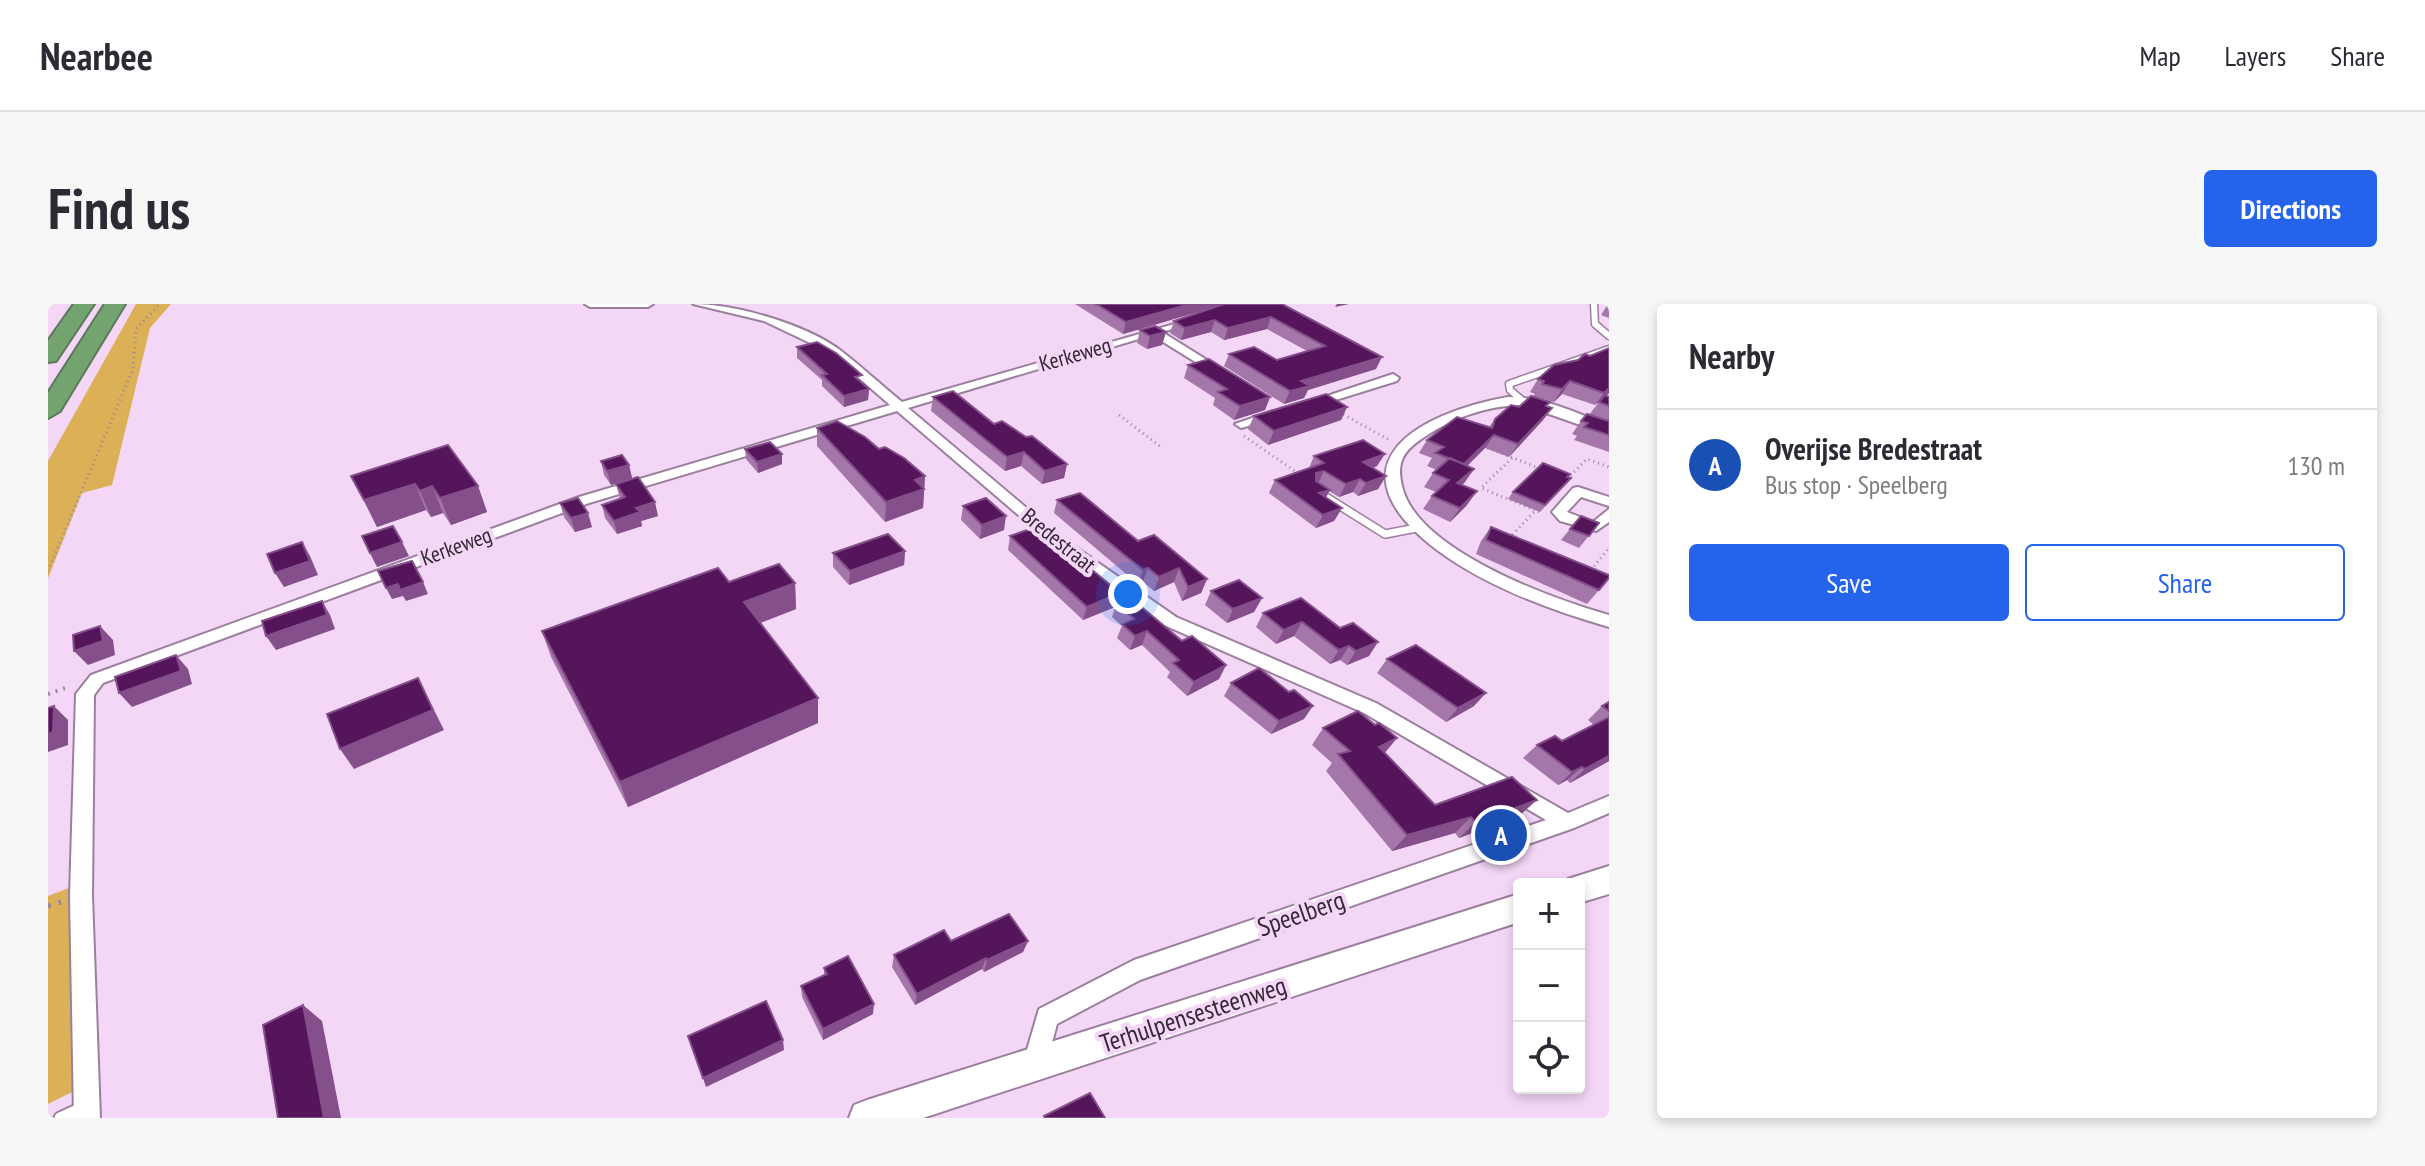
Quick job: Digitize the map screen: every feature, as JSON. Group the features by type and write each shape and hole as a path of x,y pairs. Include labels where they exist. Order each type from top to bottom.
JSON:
{"highway":[{"path":"48,356 84,304"},
{"path":"48,411 115,304"}],"main road":[{"path":"1585,887 1609,880"},
{"name":"Terhulpensesteenweg","path":"867,1118 1034,1067 1513,910"}],"street":[{"path":"590,304 648,304"},
{"name":"Bredestraat","path":"698,304 754,315 816,340 849,362 1056,540 1143,605 1198,636 1370,708 1567,822"},
{"name":"Kerkeweg","path":"87,1112 81,895 85,694 97,679 584,500 1207,316"},
{"path":"1153,331 1231,380"},
{"path":"1296,408 1393,378"},
{"path":"1609,431 1523,401 1497,401 1404,443 1394,454 1391,469 1403,506 1454,554 1493,579 1575,612 1609,621"},
{"path":"1241,429 1283,412 1270,404"},
{"path":"1590,424 1609,412"},
{"path":"1609,502 1578,491 1561,506 1559,512 1565,518 1596,527 1609,513"},
{"name":"Speelberg","path":"1034,1067 1047,1017 1134,971 1567,822 1609,804"}],"lane":[{"path":"1594,304 1595,324 1609,336"},
{"path":"1523,401 1510,390 1509,384 1609,349"},
{"path":"1446,422 1482,435"},
{"path":"1315,490 1385,534 1422,527"},
{"path":"60,1118 87,1112"}],"path":[{"path":"48,571 133,369 136,329 160,304"},
{"path":"1320,400 1379,434"},
{"path":"1119,415 1161,447"},
{"path":"1241,429 1313,483 1315,490"},
{"path":"1482,435 1487,442 1483,447 1553,474"},
{"path":"1512,458 1481,488 1563,521 1565,518"},
{"path":"1578,491 1577,485 1567,479 1587,459 1609,467"},
{"path":"1525,541 1512,535 1536,510"},
{"path":"1578,564 1592,570 1609,548"}],"shaded area":[{"path":"136,304 171,304 150,328 112,485 82,493 48,578 48,461"},
{"path":"74,886 72,1092 48,1104 48,896"}],"building":[{"path":"1096,304 1190,304 1126,322"},
{"path":"1224,304 1282,304 1382,357 1301,381 1310,386 1290,391 1229,354 1254,347 1277,360 1325,346 1271,317 1228,328 1215,320 1185,328 1174,321"},
{"path":"1155,326 1166,332 1150,336 1140,330"},
{"path":"817,342 862,375 855,377 869,389 844,396 822,375 827,374 797,347"},
{"path":"1609,348 1609,388 1604,393 1570,381 1562,389 1542,384 1544,381 1538,379 1554,365"},
{"path":"1209,359 1270,397 1240,406 1218,392 1227,389 1188,365"},
{"path":"953,391 994,424 1002,421 1026,437 1032,436 1067,464 1045,471 1024,452 1007,457 933,397"},
{"path":"1326,394 1347,407 1274,431 1254,416"},
{"path":"1605,395 1609,397 1609,406 1599,402"},
{"path":"1531,396 1550,402 1546,406 1552,408 1518,444 1494,435 1464,464 1435,453 1444,447 1427,440 1457,417 1492,428 1495,419 1511,405 1519,407"},
{"path":"1587,414 1609,421 1609,435 1584,427 1588,423 1581,421"},
{"path":"837,421 879,449 885,447 904,458 925,476 915,480 924,489 886,502 817,428"},
{"path":"1363,440 1385,454 1363,462 1386,476 1366,483 1360,479 1346,484 1324,471 1316,473 1316,481 1330,490 1319,493 1342,508 1323,515 1275,480 1324,463 1314,456"},
{"path":"770,442 782,454 757,462 745,449"},
{"path":"448,445 478,486 440,498 432,486 420,491 415,484 364,500 351,476"},
{"path":"622,455 629,465 607,471 601,461"},
{"path":"1450,458 1474,469 1457,483 1477,491 1460,508 1432,496 1449,480 1433,473"},
{"path":"1543,463 1570,474 1567,477 1571,478 1545,505 1513,492"},
{"path":"638,477 655,502 636,508 640,512 614,521 602,505 625,497 616,484"},
{"path":"1080,493 1138,541 1154,535 1207,579 1188,587 1179,568 1159,577 1148,568 1143,570 1057,500"},
{"path":"578,498 588,513 571,518 560,503"},
{"path":"986,498 1006,516 982,525 963,506"},
{"path":"1581,516 1599,523 1589,536 1570,529"},
{"path":"393,526 402,542 370,553 362,536"},
{"path":"1039,526 1120,593 1087,607 1010,536"},
{"path":"1491,527 1609,575 1609,578 1599,590 1486,540"},
{"path":"888,534 905,551 850,571 833,553"},
{"path":"302,542 310,561 275,573 267,554"},
{"path":"412,561 423,582 400,590 398,584 386,588 378,571"},
{"path":"779,564 795,583 744,602 818,698 620,782 542,631 718,568 729,582"},
{"path":"1239,580 1262,598 1233,609 1211,591"},
{"path":"1125,593 1182,641 1192,636 1226,665 1194,682 1173,663 1179,660 1147,631 1135,636 1122,624 1134,619 1116,603"},
{"path":"1301,598 1340,628 1353,623 1378,642 1356,651 1349,646 1339,650 1302,622 1284,630 1263,613"},
{"path":"322,601 327,615 266,636 262,621"},
{"path":"100,626 103,641 74,651 73,635"},
{"path":"1416,645 1486,693 1458,708 1387,659"},
{"path":"176,655 181,671 119,693 115,677"},
{"path":"1259,668 1313,706 1279,721 1231,683"},
{"path":"418,678 433,710 340,749 327,714"},
{"path":"54,706 53,732 48,734 48,708"},
{"path":"1358,711 1397,738 1379,747 1435,805 1512,777 1537,800 1476,822 1471,817 1407,835 1338,754 1350,751 1323,728"},
{"path":"1609,717 1609,756 1585,769 1582,767 1572,772 1537,745 1555,736 1562,741"},
{"path":"1009,914 1028,941 986,958 917,994 894,955 944,930 951,941"},
{"path":"848,956 874,1004 823,1029 801,986 827,974 824,968"},
{"path":"766,1001 783,1040 703,1078 688,1036"},
{"path":"303,1005 324,1118 278,1118 263,1025"},
{"path":"1090,1093 1105,1118 1045,1118 1044,1116"}],"place":[{"name":"Overijse Bredestraat","path":"1501,835"}]}
